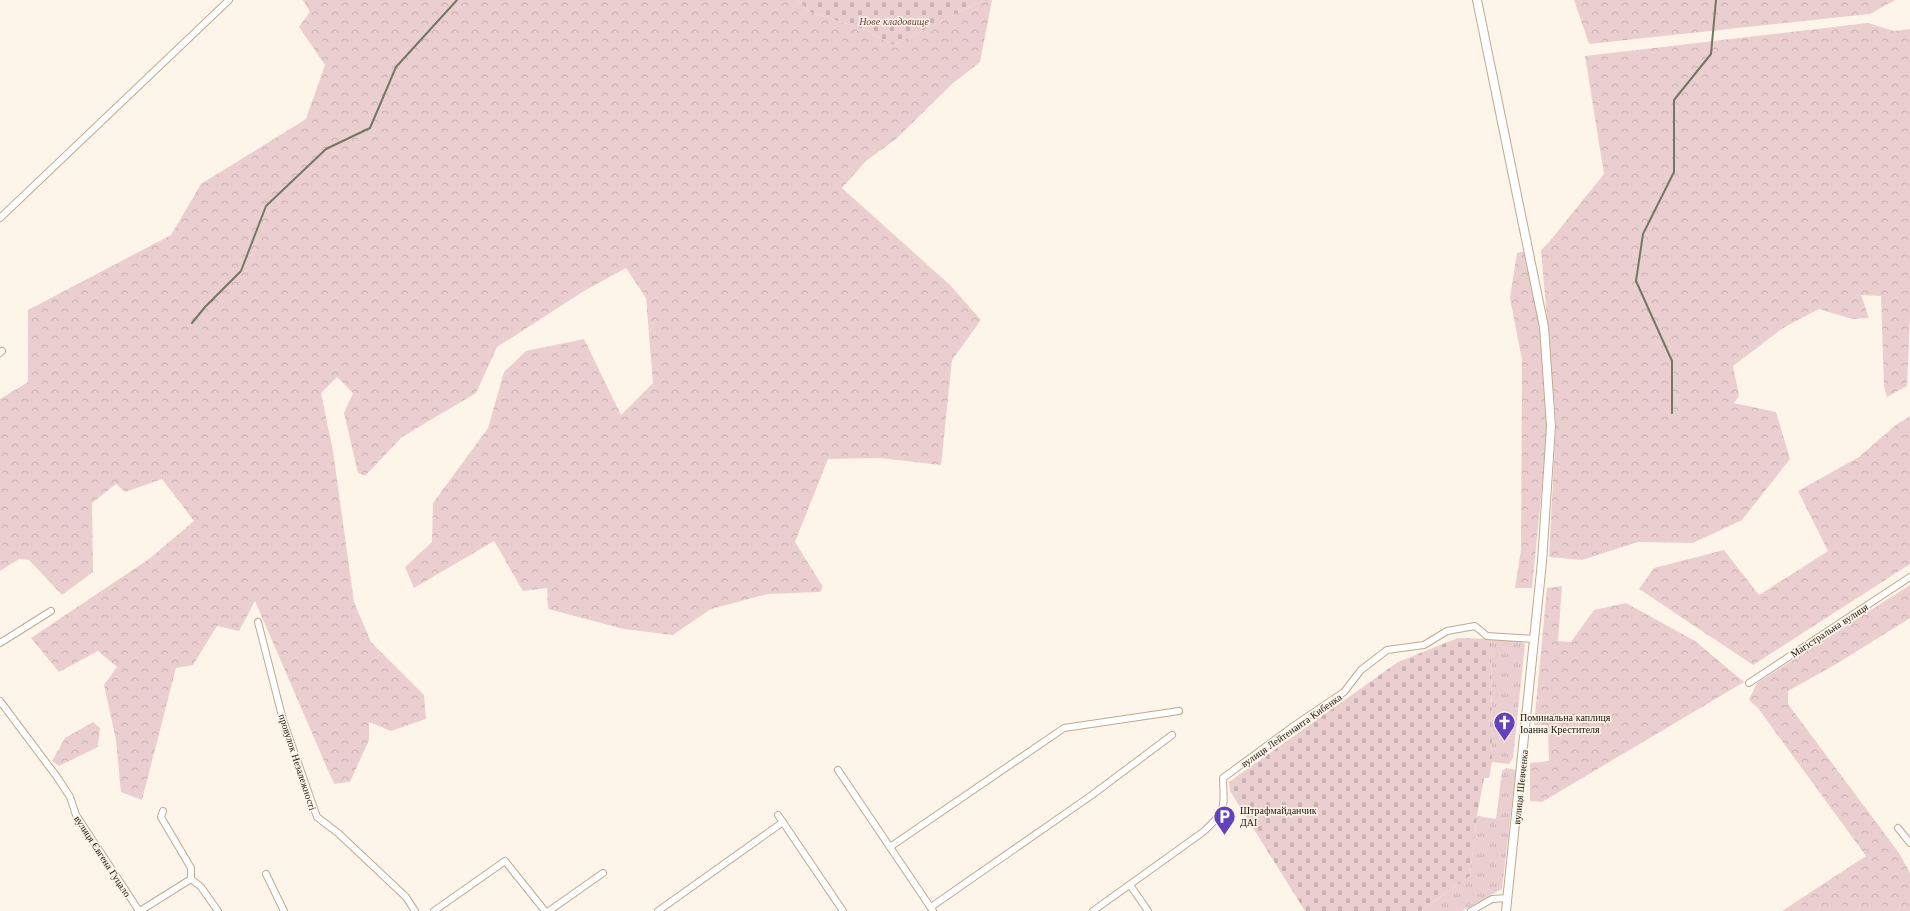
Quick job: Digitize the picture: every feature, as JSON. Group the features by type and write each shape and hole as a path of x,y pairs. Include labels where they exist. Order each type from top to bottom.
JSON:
{"street":[{"path":"0,218 229,0"},
{"name":"вулиця Шевченка","path":"1477,0 1544,327 1551,426 1542,562 1506,911"},
{"name":"Магістральна вулиця","path":"1749,683 1910,577"},
{"path":"0,644 51,611"},
{"name":"провулок Незалежності","path":"258,622 283,720 317,817 338,833 406,897 415,911"},
{"name":"вулиця Лейтенанта Кибенка","path":"1093,911 1203,832 1216,820 1223,810 1223,778 1295,725 1344,692 1360,670 1387,650 1424,645 1448,630 1475,626 1487,636 1534,639"},
{"name":"вулиця Євгена Гуцало","path":"0,701 57,777 70,797 76,815 140,911"},
{"path":"890,847 1064,728 1179,711"},
{"path":"838,770 932,909 1092,796 1172,735"},
{"path":"163,811 160,817 191,868 191,879"},
{"path":"778,815 843,911"},
{"path":"658,911 783,822"},
{"path":"1898,828 1910,843"},
{"path":"434,911 505,861 545,911"},
{"path":"549,911 603,873"},
{"path":"266,874 284,911"},
{"path":"140,911 191,879"},
{"path":"191,879 201,887 218,911"},
{"path":"1130,885 1148,911"},
{"path":"1471,911 1492,899 1508,898"}],"green space":[{"path":"303,0 798,0 810,12 866,30 894,45 983,0 992,0 980,62 952,84 896,139 866,161 842,188 950,285 981,320 952,360 941,465 879,458 828,459 795,542 823,587 820,592 768,594 711,609 673,635 624,629 548,609 547,588 523,591 494,541 414,588 405,567 432,542 433,503 488,428 504,372 526,351 584,339 621,415 653,383 646,298 626,268 584,291 497,347 476,393 402,437 365,476 358,473 344,413 353,393 337,377 321,393 333,451 354,602 371,642 424,695 426,719 391,731 369,722 369,740 350,782 334,784 255,601 239,631 217,626 193,665 176,668 142,800 121,792 116,740 104,685 117,667 98,651 59,672 31,638 149,559 194,521 162,479 125,492 116,484 92,503 93,572 62,595 29,560 19,559 0,571 0,399 28,382 28,310 171,235 201,184 306,119 325,65 299,27 310,12"},
{"name":"Нове кладовище","path":"798,0 983,0 894,45 866,30 810,12"},
{"path":"1574,0 1895,0 1870,14 1589,44"},
{"path":"1868,23 1894,31 1910,29 1910,315 1907,386 1887,397 1884,386 1881,296 1861,295 1869,318 1852,319 1819,309 1783,328 1733,366 1739,396 1734,403 1776,412 1790,459 1742,520 1693,543 1638,542 1582,560 1549,557 1556,423 1541,250 1604,174 1585,56"},
{"path":"1524,251 1540,330 1548,426 1532,588 1515,588 1521,550 1522,360 1510,298 1517,253"},
{"path":"1910,416 1910,564 1753,665 1639,589 1654,568 1724,550 1759,595 1828,551 1798,491 1859,457 1897,424"},
{"path":"1910,585 1910,618 1838,663 1788,691 1788,704 1899,853 1910,873 1910,911 1782,911 1866,856 1758,708 1749,700 1757,683"},
{"path":"1562,586 1558,641 1571,642 1594,610 1626,603 1695,641 1744,682 1542,802 1530,801 1530,763 1549,761 1548,725 1534,725 1547,588"},
{"path":"1458,638 1491,639 1492,762 1489,778 1484,778 1477,816 1470,876 1421,911 1305,911 1230,791 1229,782 1398,662"},
{"path":"1491,639 1518,639 1525,644 1513,758 1509,764 1492,762"},
{"path":"93,722 100,728 98,747 59,766 52,761 65,738"},
{"path":"1506,768 1516,770 1502,889 1462,911 1421,911 1470,876 1477,816 1496,819 1502,771"}],"waterway":[{"path":"192,323 205,307 241,271 266,206 326,149 370,128 396,67 457,0"},
{"path":"1672,413 1672,361 1636,281 1643,234 1674,172 1674,100 1711,54 1716,0"}],"place":[{"name":"Поминальна каплиця Іоанна Крестителя","path":"1505,742"},
{"name":"Штрафмайданчик ДАІ","path":"1224,836"}]}
